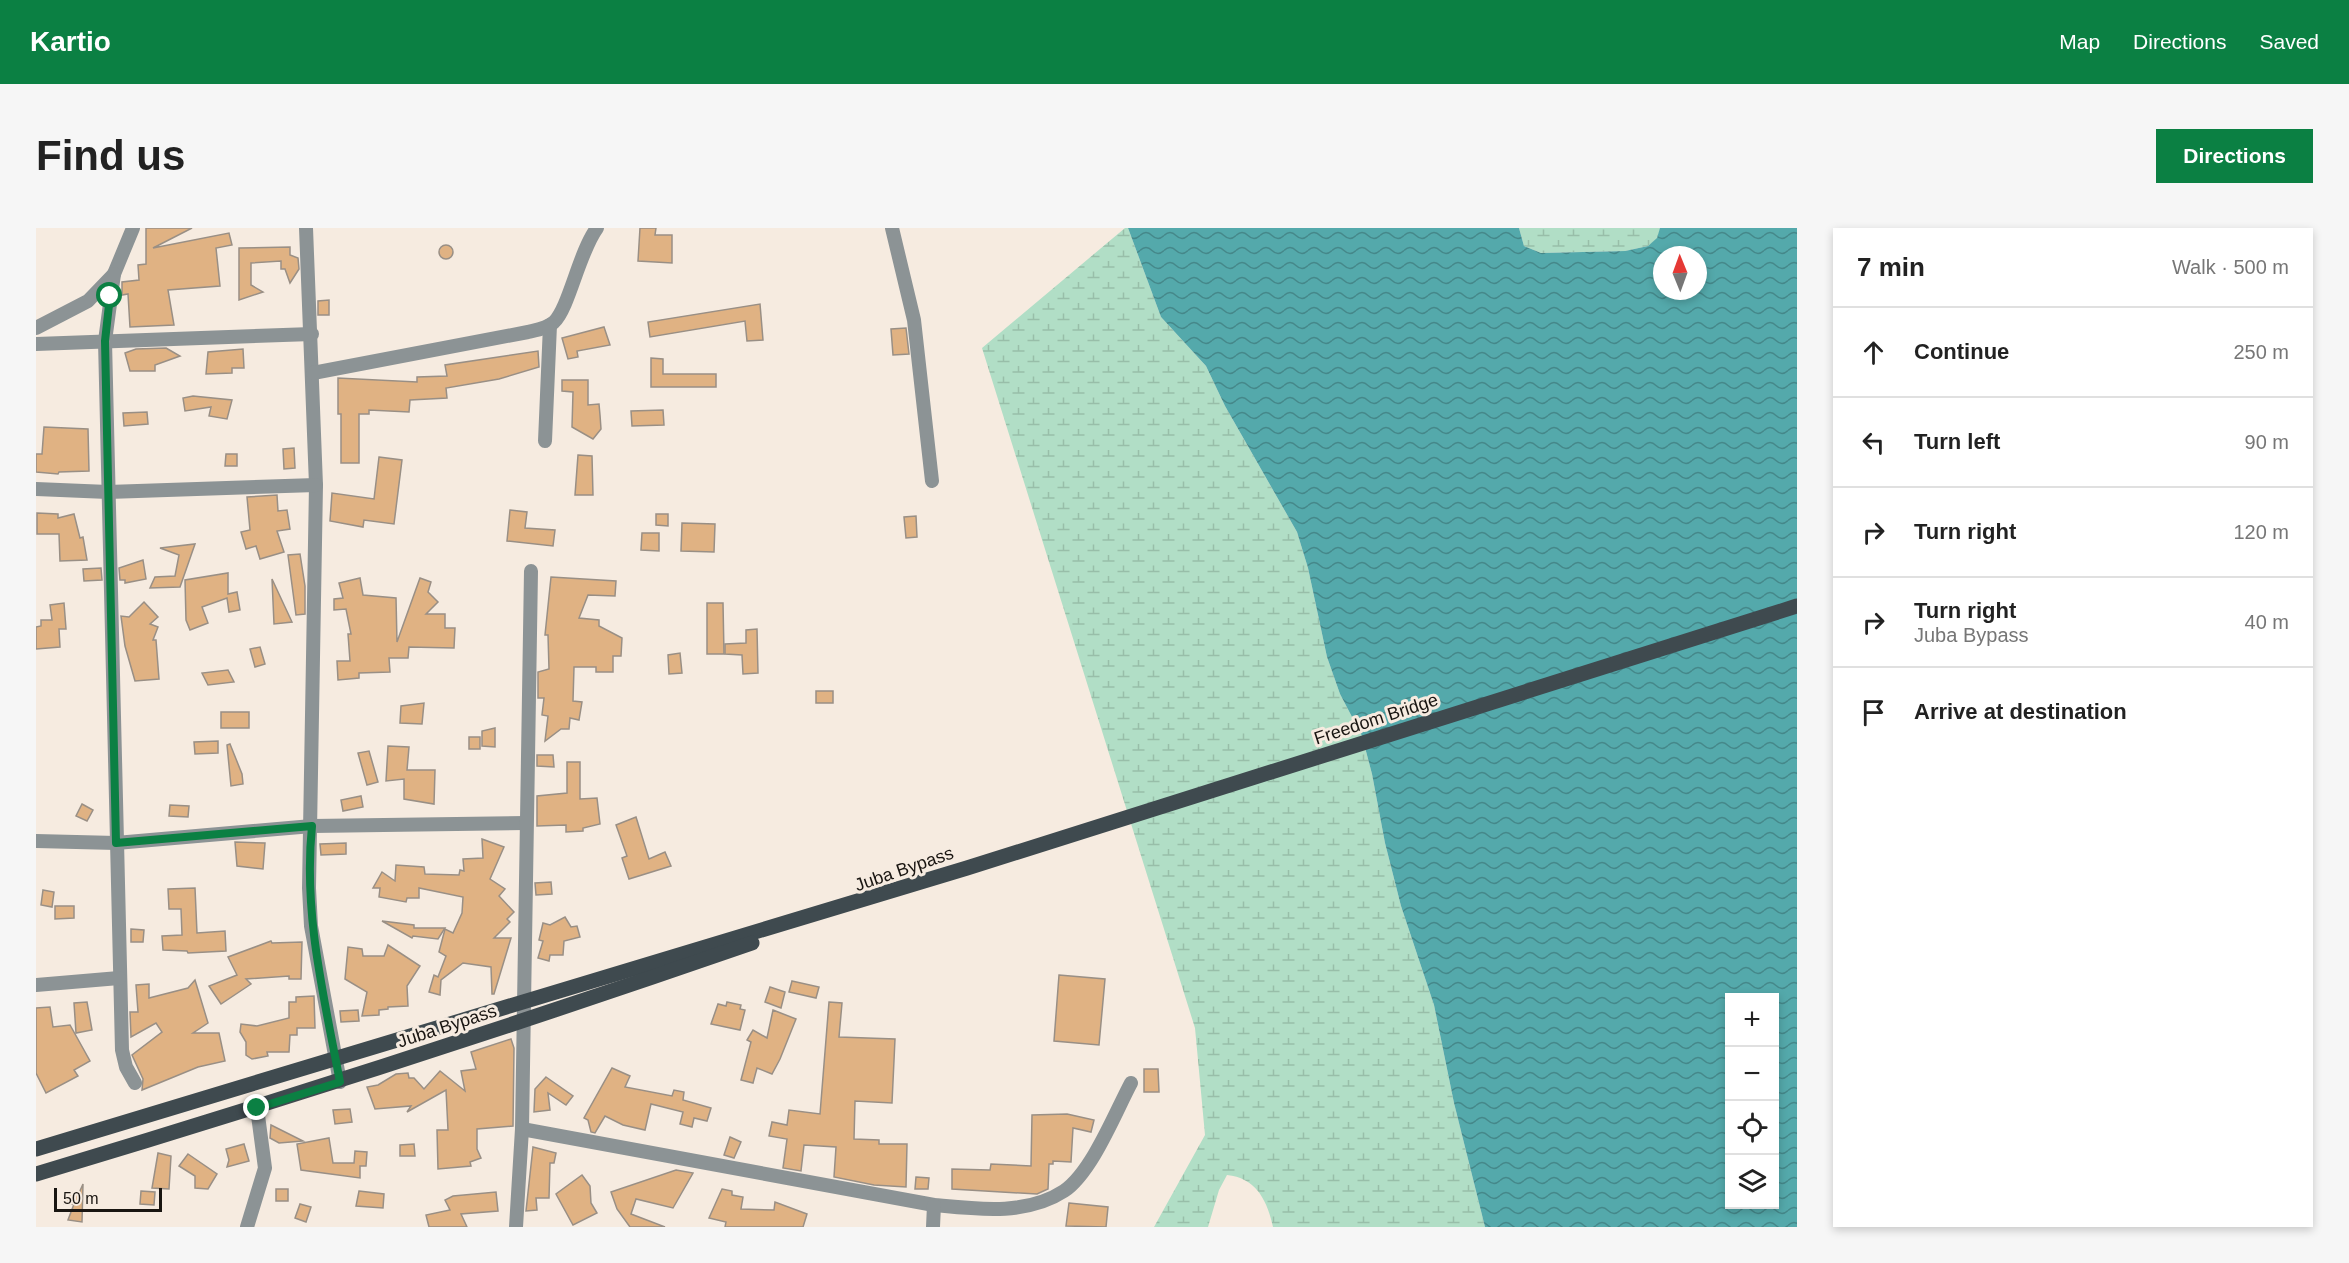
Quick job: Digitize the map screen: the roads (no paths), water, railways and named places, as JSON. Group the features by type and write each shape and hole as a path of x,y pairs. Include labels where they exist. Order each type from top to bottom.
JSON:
{"main road":[{"name":"Freedom Bridge","path":"967,868 1797,606"},
{"name":"Juba Bypass","path":"36,1149 967,868"},
{"name":"Juba Bypass","path":"36,1174 257,1108 524,1022 967,868"}],"street":[{"path":"133,228 114,274 105,341 119,978 122,1050 126,1067 135,1083"},
{"path":"306,228 312,334 316,485 312,826 309,850 311,926 340,1082"},
{"path":"313,373 528,332 550,325 561,312 581,256 597,228"},
{"path":"892,228 914,320 932,481"},
{"path":"36,328 88,301 114,274"},
{"path":"545,441 550,325"},
{"path":"36,344 312,334"},
{"path":"36,489 108,492 316,485"},
{"path":"516,1227 522,1129 527,911 526,823 531,571"},
{"path":"36,841 116,843 312,826 526,823"},
{"path":"36,985 119,978"},
{"path":"522,1129 934,1205 991,1210 1043,1202 1065,1190 1086,1166 1131,1083"},
{"path":"247,1227 265,1168 257,1108"},
{"path":"933,1227 934,1205"}],"water":[{"path":"1128,228 1519,228 1524,246 1541,253 1625,251 1648,246 1657,238 1660,228 1797,228 1797,1227 1485,1227 1454,1103 1434,1005 1401,906 1362,736 1340,694 1327,657 1308,568 1297,532 1225,406 1206,366 1161,317"}]}
